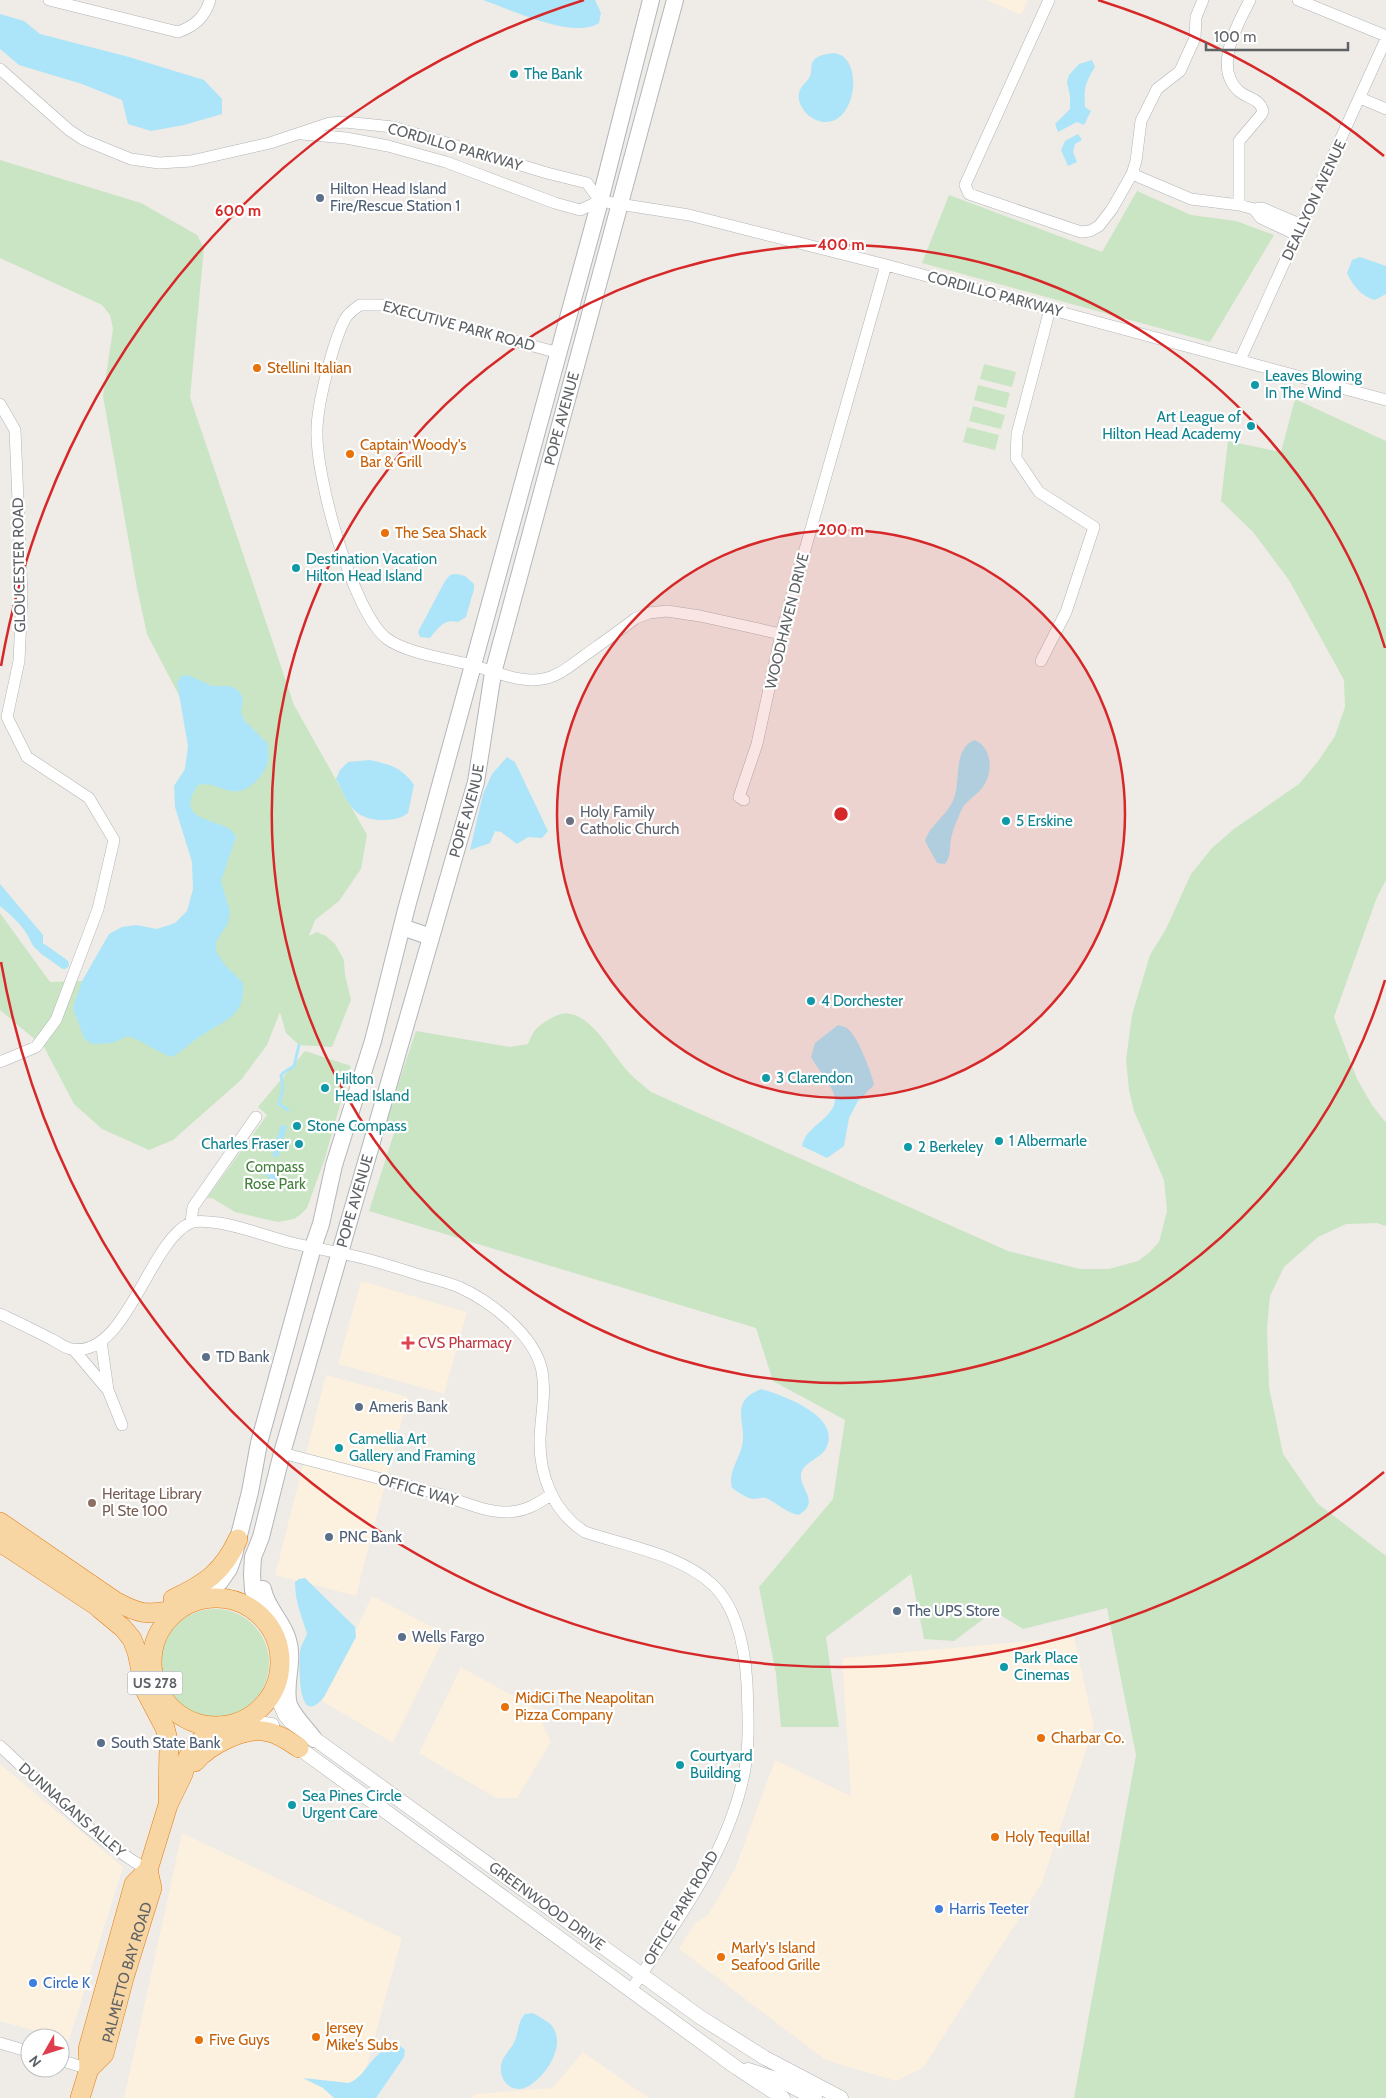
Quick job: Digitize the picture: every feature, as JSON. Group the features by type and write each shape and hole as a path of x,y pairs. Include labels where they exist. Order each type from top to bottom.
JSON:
{"highway":[{"path":"0,1522 96,1586 115,1601 135,1612 147,1614 177,1610"},
{"path":"96,1586 135,1606 155,1606 181,1595 213,1577 224,1565 238,1539"},
{"path":"0,1542 100,1609 124,1622 142,1640 151,1660"},
{"name":"US 278","path":"162,1698 173,1710 188,1720 204,1725 221,1726 243,1721 258,1712 270,1699 281,1663 277,1641 268,1624 253,1608 232,1599 212,1597 177,1610 161,1626 153,1645 151,1660 155,1682 175,1729 177,1745 168,1805"},
{"path":"100,1609 123,1628 132,1639 137,1652 145,1690 165,1728 169,1744 168,1805"},
{"name":"US 278","path":"168,1805 183,1774 188,1757 201,1740 221,1726"},
{"path":"168,1805 196,1760 207,1750 228,1739 249,1733 268,1731 307,1743"},
{"name":"PALMETTO BAY ROAD","path":"80,2098 90,2069 88,2049 134,1884 148,1870 168,1805"}],"main road":[{"name":"POPE AVENUE","path":"200,1600 220,1582 229,1569 238,1539 250,1492 259,1443 312,1247 321,1224 334,1165 373,1041 402,927 600,201 651,0"},
{"name":"POPE AVENUE","path":"262,1617 253,1590 253,1558 261,1537 282,1453 476,782 493,673 676,0"},
{"path":"402,927 432,937"},
{"path":"261,1537 260,1568 264,1592 267,1602 285,1630 290,1649 288,1702 307,1743"}],"street":[{"path":"49,0 178,32 190,28 197,23 210,0"},
{"path":"1049,0 965,185 969,194 1081,232 1090,231 1099,226 1112,209 1132,174 1136,161 1142,121 1156,89 1180,71 1195,38 1196,17 1203,0"},
{"path":"1239,205 1239,141 1263,111 1257,100 1243,94 1230,79 1227,53 1250,0"},
{"path":"1298,0 1386,37"},
{"name":"DEALLYON AVENUE","path":"1240,360 1386,37"},
{"name":"CORDILLO PARKWAY","path":"0,69 69,130 84,140 131,159 159,163 191,161 302,134 330,123 345,122 393,127 587,183 600,201"},
{"path":"1360,98 1386,109"},
{"name":"CORDILLO PARKWAY","path":"302,134 346,138 388,146 446,162 555,203 580,210 600,201 688,215 886,265 1386,400"},
{"path":"1132,174 1191,199 1239,205 1254,209 1262,208 1299,230"},
{"name":"WOODHAVEN DRIVE","path":"744,800 738,797 757,744 781,634 886,265"},
{"name":"EXECUTIVE PARK ROAD","path":"559,353 382,305 360,305 344,320 331,359 318,416 318,449 335,530 363,607 373,624 386,638 396,644 493,673 528,680 552,677 566,669 636,618 649,613 668,611 700,616 781,634"},
{"path":"1041,661 1066,612 1094,527 1039,492 1016,458 1017,434 1050,309"},
{"name":"GLOUCESTER ROAD","path":"0,404 15,430 22,595 19,661 7,717 26,756 89,798 114,840 98,909 56,1020 36,1047 0,1062"},
{"path":"74,1350 89,1348 101,1341 115,1328 174,1234 191,1222 192,1207 256,1117"},
{"name":"OFFICE PARK ROAD","path":"191,1222 219,1223 386,1264 457,1286 488,1302 528,1342 538,1357 542,1370 544,1389 540,1438 541,1463 545,1481 551,1495 570,1520 585,1532 658,1554 707,1580 721,1594 730,1610 743,1648 747,1689 748,1746 745,1773 738,1800 721,1842 685,1908 631,1990"},
{"path":"0,1314 74,1350 108,1390"},
{"path":"101,1341 108,1390 122,1424"},
{"name":"OFFICE WAY","path":"282,1453 490,1510 521,1511 533,1507 551,1495"},
{"name":"GREENWOOD DRIVE","path":"274,1690 285,1715 307,1743 631,1990 737,2068 782,2098"},
{"name":"GREENWOOD DRIVE","path":"243,1721 267,1723 307,1743 642,1974 714,2027 742,2045 841,2098"},
{"name":"DUNNAGANS ALLEY","path":"0,1746 104,1841 126,1858 148,1870"},
{"path":"0,2043 20,2049"},
{"path":"70,2063 90,2069"},
{"path":"737,2068 779,2080 815,2098"}],"shaded area":[{"path":"986,0 1028,0 1021,15"},
{"path":"361,1281 467,1312 444,1394 338,1364"},
{"path":"326,1375 408,1397 356,1596 275,1575"},
{"path":"372,1596 446,1634 393,1743 322,1701"},
{"path":"1074,1637 1094,1726 1042,1883 923,2068 896,2081 826,2060 679,1949 695,1923 708,1915 735,1869 775,1760 851,1796 842,1658"},
{"path":"461,1667 535,1708 551,1742 517,1798 496,1798 419,1753"},
{"path":"0,1764 123,1867 70,2037 70,2028 25,2028 0,2021"},
{"path":"182,1833 402,1938 366,2069 342,2098 124,2098"},
{"path":"583,2052 649,2098 469,2098 476,2094 552,2088"}],"green space":[{"path":"0,160 141,203 197,235 204,248 190,397 294,705 367,835 361,869 339,901 315,920 309,936 317,932 326,936 335,944 344,960 345,975 351,1000 332,1047 299,1045 286,1033 280,1012 267,1045 241,1080 173,1140 149,1150 102,1129 74,1104 44,1047 0,1010 0,913 50,982 82,981 209,921 180,800 208,751 147,634 103,396 113,329 110,315 102,305 0,258"},
{"path":"1137,191 1191,215 1236,221 1274,235 1210,342 922,263 949,195 1102,252"},
{"path":"984,364 1016,372 1012,387 980,379"},
{"path":"978,385 1010,393 1006,408 974,400"},
{"path":"1295,399 1386,441 1386,880 1377,897 1334,1017 1357,1079 1372,1105 1386,1123 1386,1226 1377,1223 1346,1224 1318,1237 1284,1267 1270,1296 1267,1328 1269,1387 1283,1454 1317,1503 1386,1556 1386,2098 1074,2098 1136,1755 1107,1608 1023,1629 994,1611 954,1641 924,1639 911,1574 826,1637 839,1727 781,1727 776,1674 759,1587 833,1499 845,1420 773,1381 756,1328 369,1211 394,1133 384,1126 416,1031 510,1047 528,1044 536,1029 550,1019 562,1014 573,1014 593,1027 628,1071 651,1092 1008,1251 1080,1269 1109,1269 1138,1261 1150,1252 1159,1242 1167,1211 1164,1180 1134,1111 1129,1090 1126,1060 1132,1015 1150,955 1166,929 1191,874 1212,848 1234,829 1299,784 1319,760 1335,736 1345,707 1344,680 1289,580 1253,532 1221,501 1228,441 1281,452"},
{"path":"973,406 1005,415 1001,429 969,421"},
{"path":"967,427 999,435 995,450 963,442"},
{"name":"Compass Rose Park","path":"305,1051 351,1066 325,1158 307,1208 294,1219 278,1222 235,1212 212,1198 207,1198 267,1115 258,1107"},
{"path":"215,1609 236,1613 253,1625 265,1642 269,1663 265,1684 253,1701 236,1713 215,1717 194,1713 177,1701 165,1684 161,1663 165,1642 177,1625 194,1613"}],"water":[{"path":"483,0 595,0 601,13 599,23 588,27 574,28 558,26 525,16"},
{"path":"0,14 24,21 40,34 129,57 204,80 222,99 222,114 184,125 151,131 128,124 122,100 82,84 19,65 0,49"},
{"path":"833,53 844,57 851,67 853,80 852,94 847,107 839,117 828,122 810,117 799,102 799,93 810,76 813,61 821,56"},
{"path":"1092,60 1095,67 1087,82 1085,95 1085,107 1091,111 1084,125 1077,122 1058,132 1055,124 1070,109 1067,82 1069,75 1079,64"},
{"path":"1078,134 1082,140 1075,144 1073,152 1077,162 1068,166 1061,150 1065,141"},
{"path":"1360,257 1386,266 1386,294 1375,300 1370,299 1358,290 1347,273 1352,260"},
{"path":"450,575 465,576 474,584 466,617 458,622 445,623 430,638 420,637 418,632 445,581"},
{"path":"188,675 212,686 230,686 238,690 243,698 241,712 244,720 268,744 268,756 264,771 250,786 238,791 232,791 203,784 198,785 192,796 190,805 198,816 229,829 236,837 221,881 230,912 228,923 216,942 216,951 224,964 243,983 243,994 238,1009 233,1015 172,1057 128,1036 112,1043 92,1044 84,1038 73,1008 82,981 109,934 122,927 136,925 157,929 175,923 187,911 193,889 192,862 175,807 174,786 185,769 188,746 177,683 181,676"},
{"path":"975,740 981,744 988,755 990,768 988,775 983,787 962,809 952,835 947,861 945,864 937,863 925,841 931,829 952,802 955,795 961,756 968,744"},
{"path":"507,757 515,762 548,831 542,838 528,837 517,844 501,832 495,831 490,843 470,850 483,794 492,774"},
{"path":"370,760 395,768 405,774 414,785 408,813 402,817 382,820 364,817 348,802 336,779 340,770 348,762"},
{"path":"0,884 43,935 43,949 40,952 34,947 19,924 0,906"},
{"path":"838,1025 848,1029 853,1034 868,1064 874,1085 858,1101 849,1118 844,1146 827,1158 802,1146 804,1139 826,1117 834,1105 835,1098 832,1089 811,1057 815,1043"},
{"path":"281,1125 287,1126 278,1157 272,1156"},
{"path":"270,1166 281,1172 275,1183 268,1181 269,1176 264,1175 265,1170 268,1171"},
{"path":"761,1389 783,1396 808,1409 826,1427 829,1438 825,1450 807,1464 802,1471 802,1481 809,1501 805,1510 798,1515 789,1512 766,1498 754,1499 742,1495 732,1488 731,1475 743,1439 741,1416 744,1401 748,1396"},
{"path":"305,1578 355,1627 356,1637 324,1697 315,1705 309,1706 304,1701 300,1681 300,1651 307,1633 295,1589 295,1582"},
{"path":"533,2013 548,2022 554,2029 557,2037 555,2054 540,2077 527,2087 516,2089 504,2081 501,2071 502,2063 516,2038 522,2017 525,2014"},
{"path":"399,2045 405,2050 404,2057 376,2098 334,2098 323,2088 303,2078 349,2083 356,2079 382,2052 389,2047"}],"waterway":[{"path":"43,949 64,964"},
{"path":"288,1110 279,1104 283,1088 281,1076 294,1066 299,1045"}],"place":[{"name":"The Bank","path":"514,74"},
{"name":"Hilton Head Island Fire/Rescue Station 1","path":"320,198"},
{"name":"Stellini Italian","path":"257,368"},
{"name":"Leaves Blowing In The Wind","path":"1255,385"},
{"name":"Art League of Hilton Head Academy","path":"1251,426"},
{"name":"Captain Woody's Bar & Grill","path":"350,454"},
{"name":"The Sea Shack","path":"385,533"},
{"name":"Destination Vacation Hilton Head Island","path":"296,568"},
{"name":"Holy Family Catholic Church","path":"570,821"},
{"name":"5 Erskine","path":"1006,821"},
{"name":"4 Dorchester","path":"811,1001"},
{"name":"3 Clarendon","path":"766,1078"},
{"name":"Hilton Head Island","path":"325,1088"},
{"name":"Stone Compass","path":"297,1126"},
{"name":"1 Albermarle","path":"999,1141"},
{"name":"Charles Fraser","path":"299,1144"},
{"name":"2 Berkeley","path":"908,1147"},
{"name":"CVS Pharmacy","path":"408,1343"},
{"name":"TD Bank","path":"206,1357"},
{"name":"Ameris Bank","path":"359,1407"},
{"name":"Camellia Art Gallery and Framing","path":"339,1448"},
{"name":"Heritage Library Pl Ste 100","path":"92,1503"},
{"name":"PNC Bank","path":"329,1537"},
{"name":"The UPS Store","path":"897,1611"},
{"name":"Wells Fargo","path":"402,1637"},
{"name":"Park Place Cinemas","path":"1004,1667"},
{"name":"MidiCi The Neapolitan Pizza Company","path":"505,1707"},
{"name":"Charbar Co.","path":"1041,1738"},
{"name":"South State Bank","path":"101,1743"},
{"name":"Courtyard Building","path":"680,1765"},
{"name":"Sea Pines Circle Urgent Care","path":"292,1805"},
{"name":"Holy Tequilla!","path":"995,1837"},
{"name":"Harris Teeter","path":"939,1909"},
{"name":"Marly's Island Seafood Grille","path":"721,1957"},
{"name":"Circle K","path":"33,1983"},
{"name":"Jersey Mike's Subs","path":"316,2037"},
{"name":"Five Guys","path":"199,2040"}]}
